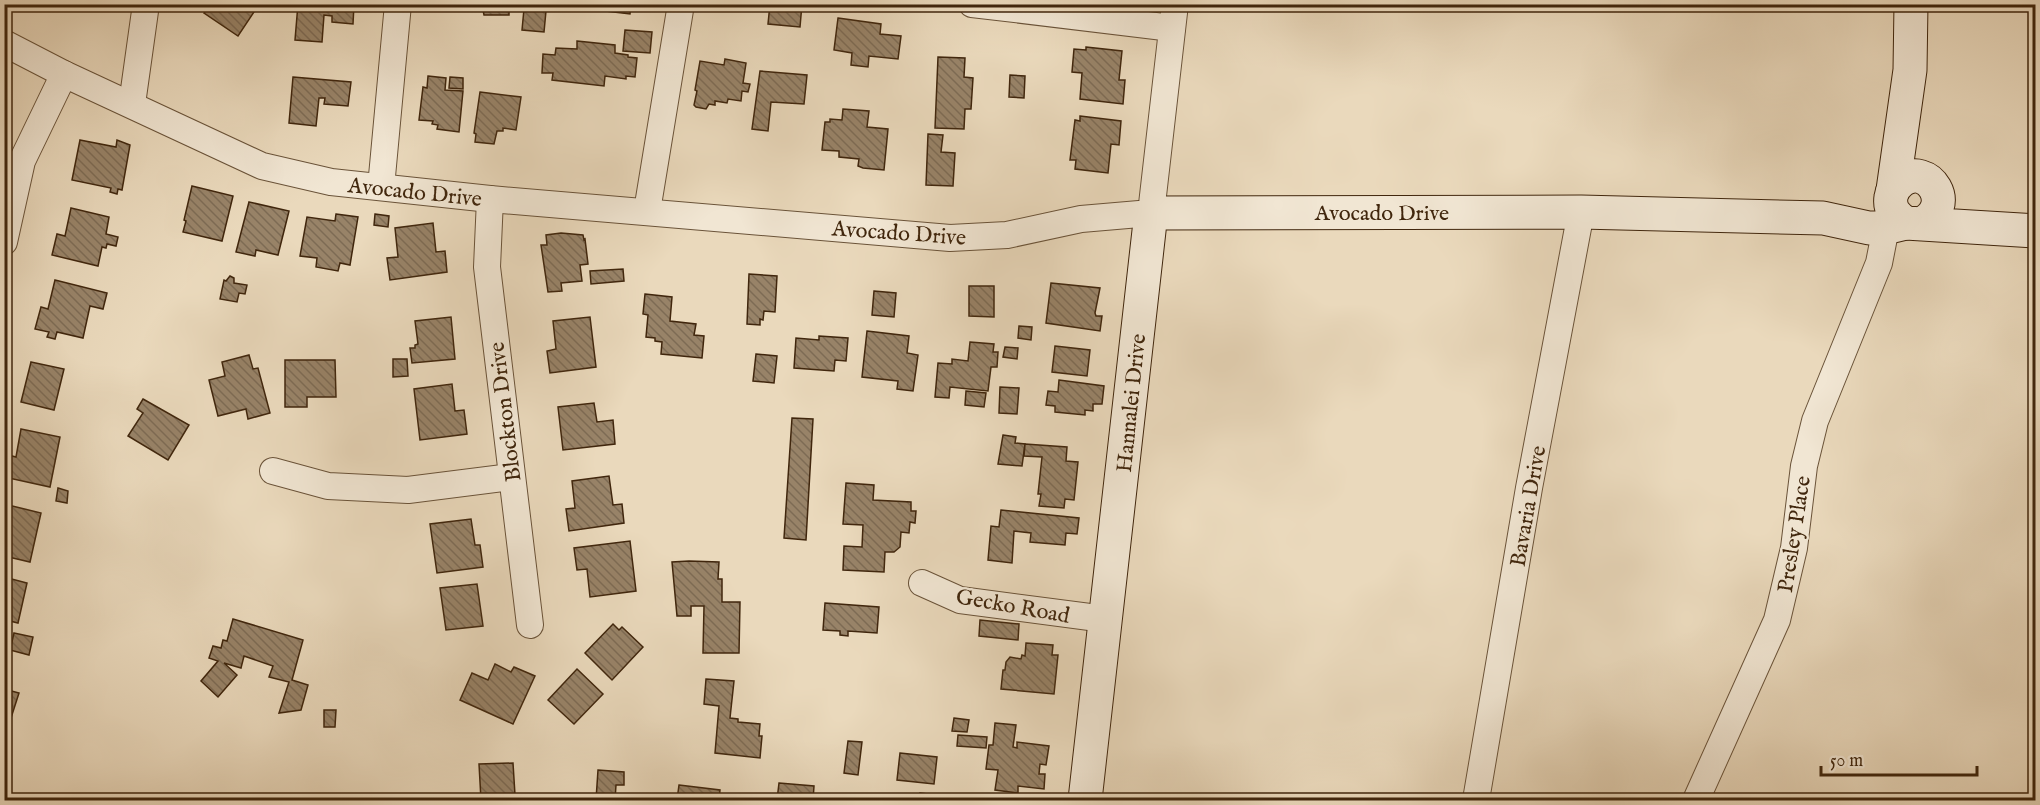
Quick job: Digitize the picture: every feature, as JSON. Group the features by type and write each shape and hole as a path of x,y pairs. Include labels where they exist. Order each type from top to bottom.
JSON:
{"street":[{"path":"132,104 146,4"},
{"path":"381,188 398,4"},
{"path":"646,211 681,4"},
{"path":"972,4 1173,16"},
{"path":"1900,213 1910,69 1911,4"},
{"name":"Hannalei Drive","path":"1085,801 1173,16"},
{"name":"Avocado Drive","path":"4,43 63,74 262,166 331,182 490,199 950,238 1007,236 1081,219 1151,213 1581,212 1823,218 1881,207 1900,213"},
{"path":"1900,213 1928,221 1938,208 1939,200 1920,148 1910,69"},
{"path":"4,242 22,161 63,74"},
{"path":"1900,213 1904,179 1911,176 1920,177 1979,214 2036,219"},
{"name":"Blockton Drive","path":"490,199 487,267 530,625"},
{"name":"Bavaria Drive","path":"1476,801 1529,488 1581,212"},
{"path":"1900,213 2036,231"},
{"name":"Presley Place","path":"1696,801 1777,620 1794,548 1804,466 1815,421 1879,263 1896,241 1900,213"},
{"path":"273,471 328,486 408,490 512,477"},
{"name":"Gecko Road","path":"922,583 960,600 1105,619"}],"building":[{"path":"210,4 249,4 256,9 238,36 204,13"},
{"path":"298,4 354,4 353,24 332,22 332,16 324,15 322,42 295,40"},
{"path":"484,4 523,4 523,8 509,8 509,15 484,15"},
{"path":"572,4 631,4 630,14 572,7"},
{"path":"770,4 802,4 800,27 768,24"},
{"path":"524,9 546,11 544,32 522,30"},
{"path":"838,18 881,24 880,34 901,36 898,59 869,56 868,67 851,65 852,53 834,50"},
{"path":"625,30 652,32 650,53 623,51"},
{"path":"577,41 615,45 615,53 637,58 635,77 626,76 626,79 605,76 604,86 552,80 553,73 542,73 543,54 555,55 556,48 577,49"},
{"path":"1086,47 1122,51 1119,80 1125,80 1123,104 1080,99 1082,73 1072,72 1074,49 1086,50"},
{"path":"938,57 965,58 964,77 973,78 971,109 965,109 964,129 935,128"},
{"path":"725,59 746,63 743,83 750,84 748,92 742,91 741,101 728,99 727,103 715,101 715,105 709,104 706,109 696,107 694,105 697,91 695,90 700,61 724,65"},
{"path":"760,71 807,75 804,104 771,102 768,131 752,129"},
{"path":"1010,75 1025,76 1024,98 1009,97"},
{"path":"428,76 446,78 445,90 463,91 459,132 437,129 438,125 432,124 433,121 419,120 423,87 427,88"},
{"path":"293,77 351,82 348,106 324,104 325,98 319,98 316,126 289,123"},
{"path":"450,77 463,78 463,89 449,88"},
{"path":"480,92 521,97 516,130 503,128 503,131 497,131 494,144 475,142 476,134 474,133"},
{"path":"843,109 869,111 867,127 888,129 884,170 863,168 858,166 859,159 839,157 839,151 822,150 825,122 830,122 830,119 842,120"},
{"path":"1080,116 1121,121 1119,145 1111,144 1108,173 1075,169 1076,160 1070,160 1075,120 1080,121"},
{"path":"928,134 943,135 941,152 955,153 953,186 926,185"},
{"path":"80,140 116,147 117,140 130,145 122,190 118,189 117,194 110,192 111,188 72,180"},
{"path":"192,186 233,196 222,241 183,232"},
{"path":"249,202 289,211 278,255 256,250 255,256 236,252"},
{"path":"71,208 109,217 106,234 118,237 116,246 107,244 106,248 102,247 98,266 52,255 57,234 65,236"},
{"path":"336,214 358,217 350,265 340,263 338,271 316,267 317,258 300,256 307,217 335,221"},
{"path":"375,214 389,216 388,227 374,225"},
{"path":"433,223 436,252 445,251 447,272 390,280 387,258 398,257 395,228"},
{"path":"561,233 583,235 588,264 580,265 582,281 561,283 562,291 548,292 541,245 547,245 546,235"},
{"path":"623,269 624,281 591,284 590,271"},
{"path":"749,274 777,276 775,312 764,311 760,325 747,324"},
{"path":"230,276 234,278 234,283 247,285 245,294 239,293 237,302 220,299 224,280 226,281"},
{"path":"55,280 107,293 103,309 90,306 83,338 57,332 55,339 47,337 49,332 35,329 41,307 48,309"},
{"path":"1051,283 1100,288 1095,313 1096,316 1102,316 1100,331 1046,323"},
{"path":"969,286 994,286 994,317 969,316"},
{"path":"874,291 896,293 894,317 872,315"},
{"path":"645,294 672,297 670,321 696,324 694,335 704,336 702,358 661,354 662,342 646,337 648,315 643,314"},
{"path":"451,317 455,359 412,363 410,348 415,348 418,344 415,321"},
{"path":"590,317 596,367 550,373 547,351 556,349 553,321"},
{"path":"1019,326 1032,327 1031,340 1018,338"},
{"path":"867,331 909,336 907,353 918,355 913,391 897,389 898,381 862,377"},
{"path":"819,336 848,338 846,361 835,360 834,371 794,368 796,338 819,340"},
{"path":"970,342 994,344 993,352 998,352 997,367 991,367 988,391 950,387 949,398 935,397 938,363 952,364 952,359 968,361"},
{"path":"1055,346 1090,350 1087,376 1052,372"},
{"path":"1005,347 1018,348 1017,359 1003,357"},
{"path":"756,354 777,356 774,383 753,381"},
{"path":"249,355 253,369 258,368 270,413 248,419 246,409 218,416 209,380 225,376 222,362"},
{"path":"393,359 407,359 408,376 393,377"},
{"path":"285,360 335,360 336,397 307,397 307,407 285,407"},
{"path":"31,362 64,369 54,410 21,402"},
{"path":"1059,380 1104,386 1102,404 1093,404 1093,411 1085,410 1085,415 1055,412 1055,406 1046,405 1048,391 1058,392"},
{"path":"452,384 455,411 464,410 467,434 420,440 414,389"},
{"path":"1000,387 1019,388 1017,414 999,413"},
{"path":"966,391 986,393 984,407 965,405"},
{"path":"143,399 189,425 168,460 128,436 143,413 137,409"},
{"path":"594,403 597,422 613,420 615,444 563,450 558,407"},
{"path":"792,418 813,419 806,540 784,538"},
{"path":"21,429 60,437 50,487 4,477 8,455 16,457"},
{"path":"1003,435 1016,437 1015,443 1025,444 1022,466 998,464"},
{"path":"1025,444 1067,447 1066,461 1078,462 1074,500 1065,499 1064,508 1039,506 1042,457 1024,456"},
{"path":"609,476 613,505 622,504 624,523 569,531 566,509 575,508 572,481"},
{"path":"846,483 874,485 873,500 911,502 911,511 916,511 915,523 910,522 909,533 901,532 900,547 894,552 885,552 884,572 843,570 844,546 862,547 863,525 843,524"},
{"path":"58,488 68,491 67,503 56,501"},
{"path":"4,504 41,513 30,562 4,556"},
{"path":"1001,510 1079,518 1077,534 1066,533 1065,545 1030,542 1031,533 1014,531 1012,563 988,560 991,526 999,527"},
{"path":"471,519 475,545 480,545 483,567 437,573 430,524"},
{"path":"630,541 636,591 590,597 587,569 577,570 574,548"},
{"path":"672,562 719,562 718,579 722,579 722,602 740,602 739,653 703,653 704,606 691,606 691,616 677,616"},
{"path":"4,577 27,583 18,623 6,620 4,629"},
{"path":"477,584 483,626 446,630 440,588"},
{"path":"825,603 879,607 877,633 848,631 848,636 840,635 840,631 823,630"},
{"path":"233,619 303,640 292,680 308,685 301,710 279,713 289,682 269,677 273,666 244,656 241,668 224,663 237,675 218,697 201,681 218,661 209,658 213,646 221,648 223,640 227,641"},
{"path":"980,620 1019,624 1018,640 979,636"},
{"path":"613,624 619,630 622,627 643,647 612,680 585,653"},
{"path":"14,633 33,637 29,655 10,650"},
{"path":"1026,643 1053,645 1052,655 1058,655 1054,694 1001,689 1006,662 1010,657 1021,659 1022,655 1025,656"},
{"path":"495,664 511,672 514,667 535,676 513,724 460,700 472,673 488,680"},
{"path":"577,669 603,694 574,724 548,700"},
{"path":"706,679 734,681 730,718 738,719 738,722 760,724 759,736 762,736 760,758 715,753 719,706 704,704"},
{"path":"4,689 19,693 10,721 4,719"},
{"path":"324,710 336,710 335,727 324,727"},
{"path":"954,718 969,720 967,732 952,731"},
{"path":"995,723 1016,725 1013,747 1017,748 1017,742 1049,746 1046,765 1040,764 1039,774 1045,774 1044,789 1018,786 1018,793 995,790 998,770 986,769 989,745 993,745"},
{"path":"958,735 987,737 986,748 957,746"},
{"path":"848,741 862,742 858,775 844,773"},
{"path":"900,753 937,757 934,784 897,780"},
{"path":"513,763 515,795 513,795 513,800 481,800 479,764"},
{"path":"598,770 624,772 624,785 616,785 615,800 596,800"},
{"path":"779,783 814,786 813,800 777,800"},
{"path":"679,785 720,790 719,800 677,800"},
{"path":"920,793 968,799 968,800 920,800"}]}
